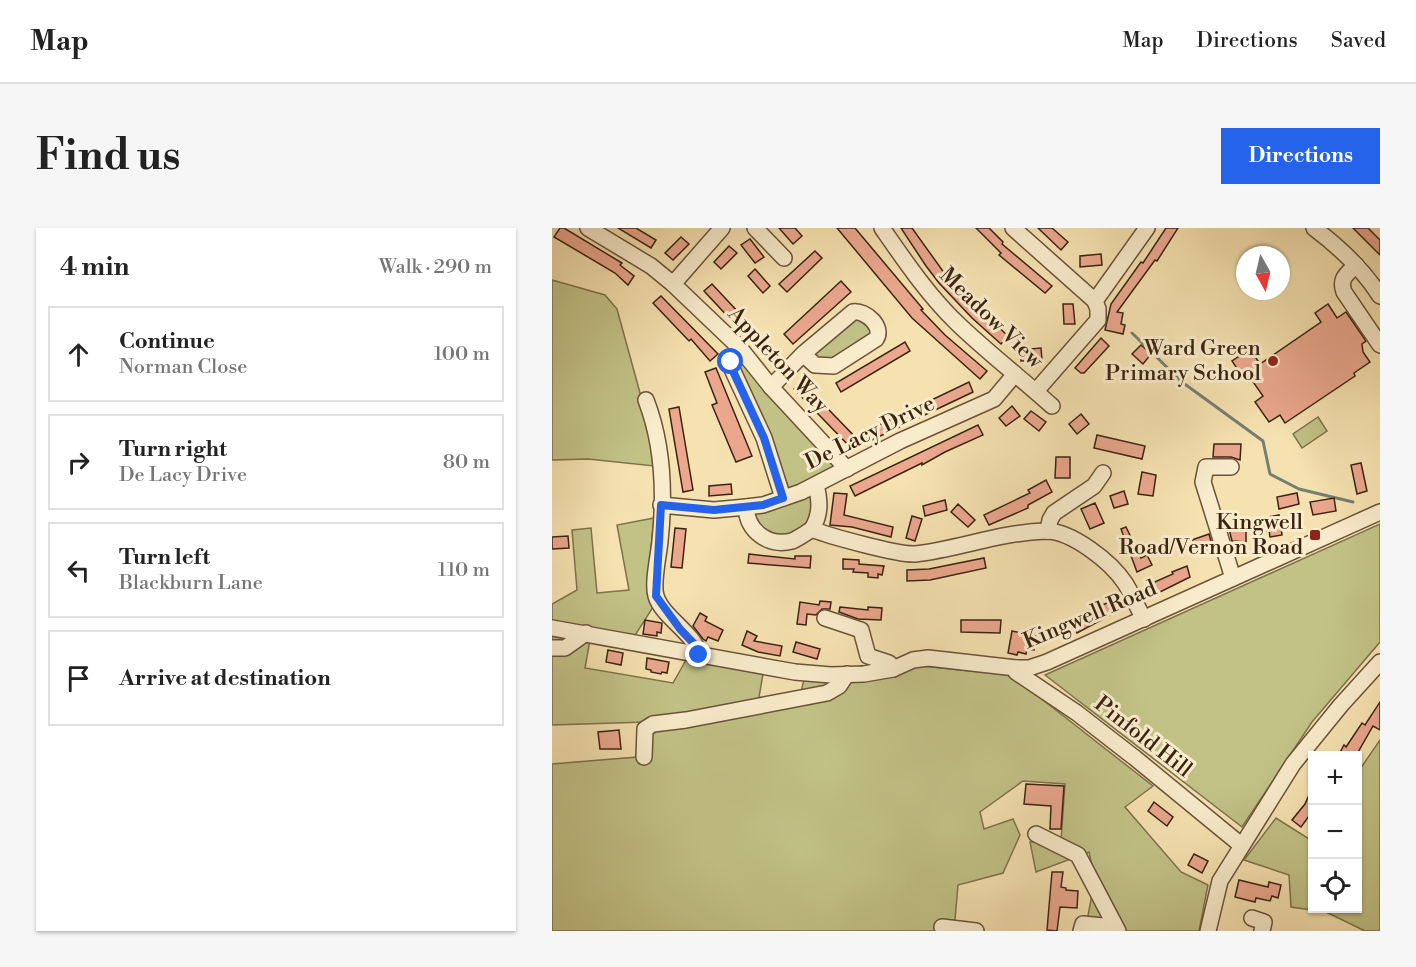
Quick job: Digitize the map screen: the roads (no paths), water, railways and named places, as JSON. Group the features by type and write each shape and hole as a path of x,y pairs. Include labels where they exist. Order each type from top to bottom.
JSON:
{"street":[{"name":"Appleton Way","path":"588,228 651,266 673,284 738,347 771,387 847,469"},
{"path":"673,284 722,228"},
{"path":"755,228 784,259"},
{"name":"Meadow View","path":"882,228 917,278 956,322 1052,406"},
{"path":"1013,228 1095,301 1098,309 1098,320 1036,391"},
{"path":"1095,301 1147,228"},
{"path":"1314,228 1356,265 1380,296"},
{"path":"1356,265 1344,277 1342,286 1380,345"},
{"path":"771,387 803,354 853,312 859,311 865,314 879,329 876,339 834,366 815,365 803,354"},
{"path":"738,347 731,362 732,369 764,438 783,498"},
{"name":"De Lacy Drive","path":"661,505 714,510 763,505 783,498 816,485 900,441 994,399 1015,374"},
{"path":"646,400 655,422 662,470 656,596 680,629 698,648 699,655"},
{"path":"1232,467 1206,467 1203,482 1233,578"},
{"path":"1048,531 1054,513 1094,486 1103,473"},
{"path":"746,507 751,527 765,539 779,543 794,540 812,529 819,512 820,501 816,485"},
{"name":"Kingwell Road","path":"552,628 795,672 864,674 893,669 913,660 928,658 1029,668 1144,619 1380,512"},
{"path":"812,529 913,554 1000,537 1048,531 1069,537 1104,561 1123,580 1144,619"},
{"path":"825,618 861,630 868,656 889,663 893,669"},
{"path":"552,648 565,648 586,633"},
{"path":"1208,931 1220,881 1241,845 1293,764 1380,662"},
{"name":"Pinfold Hill","path":"1016,668 1016,672 1077,713 1136,758 1241,845"},
{"path":"644,757 645,729 653,724 686,720 827,693 839,686 848,674"},
{"path":"1036,834 1078,855 1116,929"},
{"path":"1252,918 1263,922 1262,931"},
{"path":"1081,931 1083,924 1116,929"},
{"path":"942,927 976,931"}],"waterway":[{"path":"1132,333 1182,382 1263,441 1270,474 1299,489 1353,502"}],"place":[{"name":"Ward Green Primary School","path":"1273,361"},
{"name":"Kingwell Road/Vernon Road","path":"1315,535"}]}
